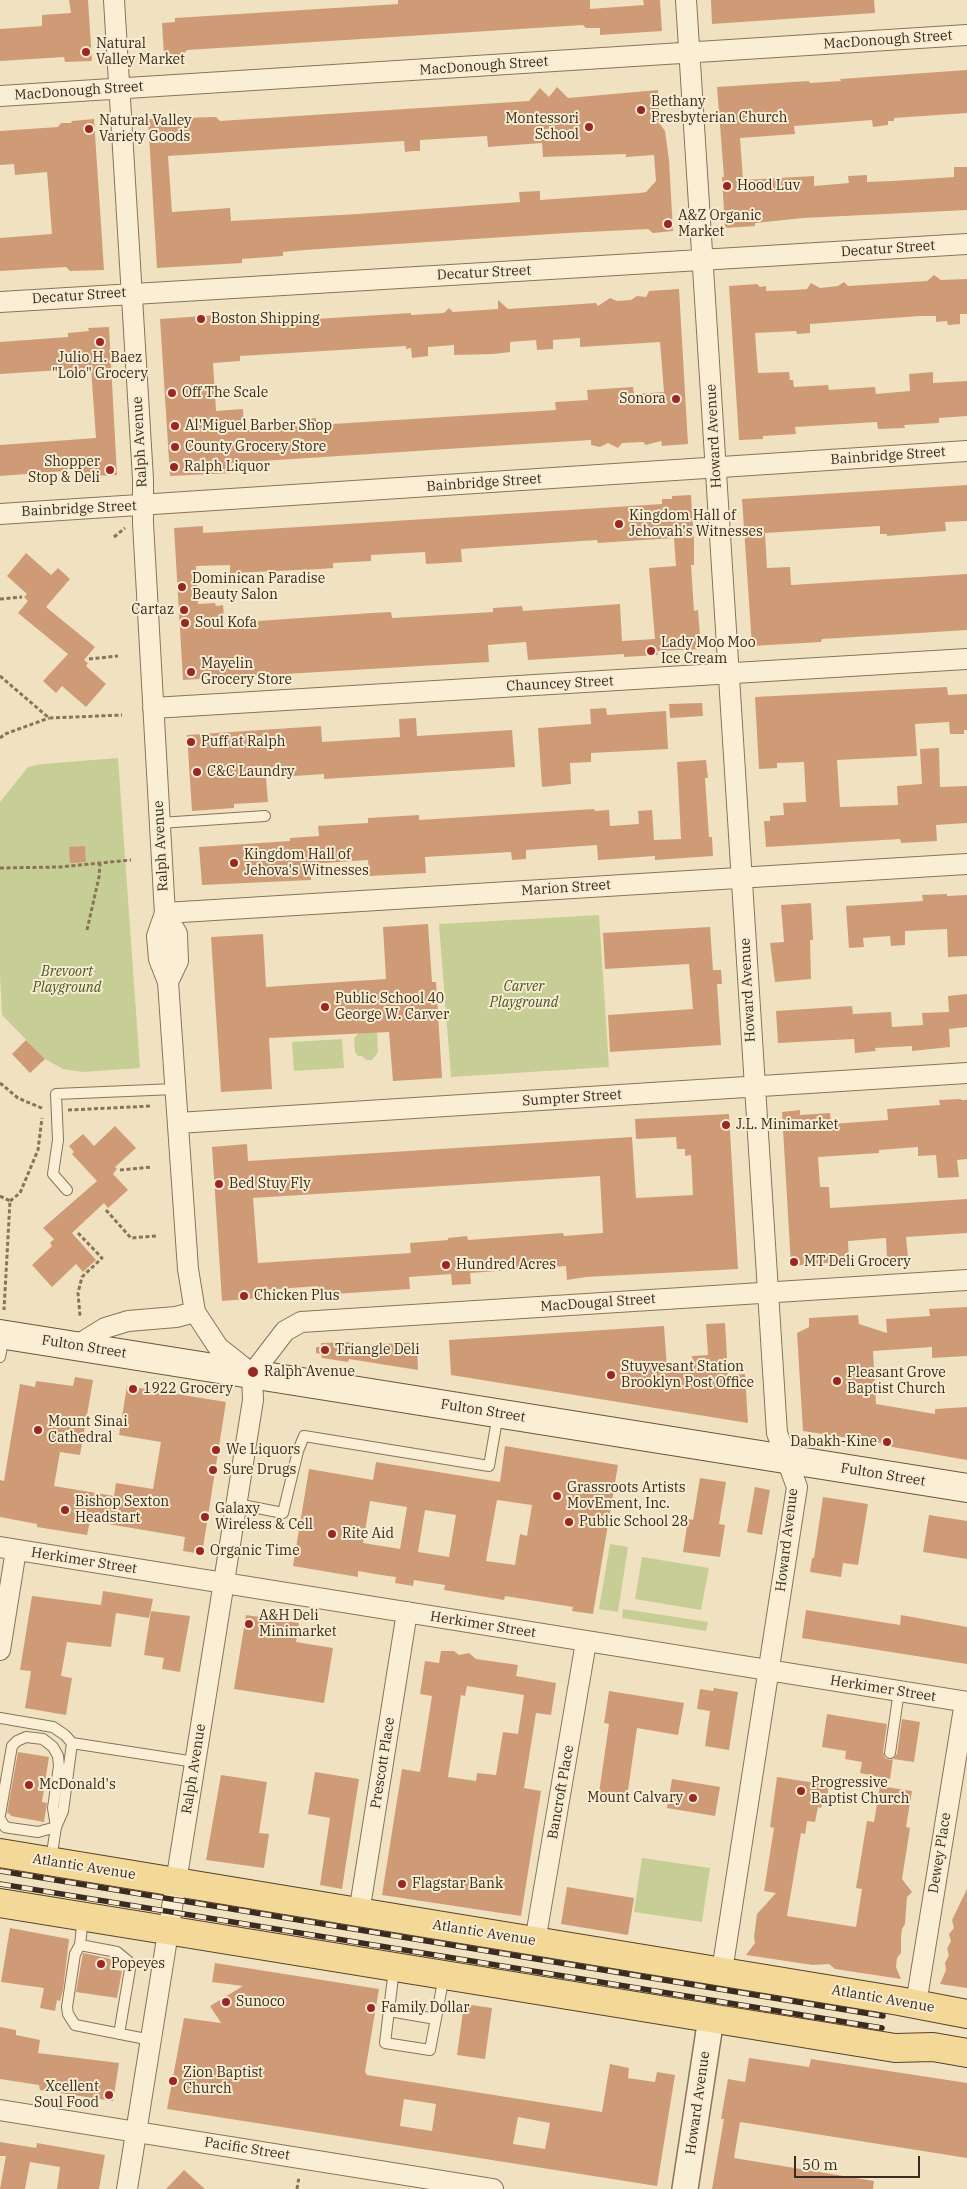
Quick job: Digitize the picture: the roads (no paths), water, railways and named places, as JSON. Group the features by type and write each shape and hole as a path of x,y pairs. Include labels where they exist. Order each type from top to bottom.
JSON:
{"main road":[{"name":"Fulton Street","path":"2,1334 967,1488"},
{"name":"Atlantic Avenue","path":"0,1854 722,1971 967,2014"},
{"path":"0,1903 895,2048 933,2047 967,2053"}],"street":[{"name":"Ralph Avenue","path":"114,0 143,479 153,708 165,913 157,936 159,959 168,982 188,1269 195,1312 218,1347 252,1374 253,1400 126,2189"},
{"name":"Howard Avenue","path":"686,0 777,1433 797,1487 722,1971"},
{"name":"MacDonough Street","path":"0,96 967,35"},
{"name":"Decatur Street","path":"0,302 967,244"},
{"name":"Bainbridge Street","path":"0,514 967,451"},
{"name":"Chauncey Street","path":"153,708 967,659"},
{"name":"Marion Street","path":"165,913 967,864"},
{"name":"Sumpter Street","path":"178,1123 967,1073"},
{"name":"MacDougal Street","path":"252,1374 285,1331 301,1322 967,1280"},
{"path":"76,1346 105,1328 128,1321 176,1317 195,1312"},
{"path":"0,1650 8,1548"},
{"name":"Herkimer Street","path":"8,1548 966,1702"},
{"name":"Prescott Place","path":"359,1913 407,1612"},
{"name":"Bancroft Place","path":"535,1942 586,1642"},
{"name":"Dewey Place","path":"916,2004 966,1702"},
{"name":"Howard Avenue","path":"685,2189 711,2018"},
{"name":"Pacific Street","path":"0,2110 493,2189"}],"lane":[{"path":"160,823 265,816"},
{"path":"66,1190 53,1174 58,1140 56,1094 175,1089"},
{"path":"236,1504 283,1513 298,1450 304,1436 489,1466 498,1413"},
{"path":"890,1753 899,1691"},
{"path":"0,1718 53,1727 72,1742 195,1762"},
{"path":"0,1815 12,1746 21,1738 39,1737 49,1743 58,1756 59,1766 53,1808 56,1827"},
{"path":"50,1861 56,1827 62,1811 72,1742"},
{"path":"0,1819 5,1827 38,1832 56,1827"},
{"path":"84,1917 80,1945 75,1954 67,2006 68,2014 75,2026 151,2040"},
{"path":"80,1945 117,1952 128,1961 130,1970 119,2034"},
{"path":"395,1967 385,2043 430,2050 444,1974"},
{"path":"389,2011 436,2019"}],"railway":[{"path":"0,1871 883,2016"},
{"path":"0,1884 882,2028"}],"place":[{"name":"Natural Valley Market","path":"86,52"},
{"name":"Bethany Presbyterian Church","path":"641,110"},
{"name":"Montessori School","path":"589,127"},
{"name":"Natural Valley Variety Goods","path":"89,129"},
{"name":"Hood Luv","path":"727,186"},
{"name":"A&Z Organic Market","path":"668,224"},
{"name":"Boston Shipping","path":"201,319"},
{"name":"Julio H. Baez \"Lolo\" Grocery","path":"100,342"},
{"name":"Off The Scale","path":"172,393"},
{"name":"Sonora","path":"676,399"},
{"name":"Al'Miguel Barber Shop","path":"175,426"},
{"name":"County Grocery Store","path":"175,447"},
{"name":"Ralph Liquor","path":"174,467"},
{"name":"Shopper Stop & Deli","path":"110,470"},
{"name":"Kingdom Hall of Jehovah's Witnesses","path":"619,524"},
{"name":"Dominican Paradise Beauty Salon","path":"182,587"},
{"name":"Cartaz","path":"184,610"},
{"name":"Soul Kofa","path":"185,623"},
{"name":"Lady Moo Moo Ice Cream","path":"651,651"},
{"name":"Mayelin Grocery Store","path":"191,672"},
{"name":"Puff at Ralph","path":"191,742"},
{"name":"C&C Laundry","path":"197,772"},
{"name":"Kingdom Hall of Jehova's Witnesses","path":"234,863"},
{"name":"Public School 40 George W. Carver","path":"325,1007"},
{"name":"J.L. Minimarket","path":"726,1125"},
{"name":"Bed Stuy Fly","path":"219,1184"},
{"name":"MT Deli Grocery","path":"794,1262"},
{"name":"Hundred Acres","path":"446,1265"},
{"name":"Chicken Plus","path":"244,1296"},
{"name":"Triangle Deli","path":"325,1350"},
{"name":"Ralph Avenue","path":"253,1372"},
{"name":"Stuyvesant Station Brooklyn Post Office","path":"611,1375"},
{"name":"Pleasant Grove Baptist Church","path":"837,1381"},
{"name":"1922 Grocery","path":"133,1389"},
{"name":"Mount Sinai Cathedral","path":"38,1430"},
{"name":"Dabakh-Kine","path":"887,1442"},
{"name":"We Liquors","path":"216,1450"},
{"name":"Sure Drugs","path":"213,1470"},
{"name":"Grassroots Artists MovEment, Inc.","path":"557,1496"},
{"name":"Bishop Sexton Headstart","path":"65,1510"},
{"name":"Galaxy Wireless & Cell","path":"205,1517"},
{"name":"Public School 28","path":"569,1522"},
{"name":"Rite Aid","path":"332,1534"},
{"name":"Organic Time","path":"200,1551"},
{"name":"A&H Deli Minimarket","path":"249,1624"},
{"name":"McDonald's","path":"29,1785"},
{"name":"Progressive Baptist Church","path":"801,1791"},
{"name":"Mount Calvary","path":"693,1798"},
{"name":"Flagstar Bank","path":"402,1884"},
{"name":"Popeyes","path":"101,1964"},
{"name":"Sunoco","path":"226,2002"},
{"name":"Family Dollar","path":"371,2008"},
{"name":"Zion Baptist Church","path":"173,2081"},
{"name":"Xcellent Soul Food","path":"109,2095"}],"park label":[{"name":"Brevoort Playground","path":"67,980"},
{"name":"Carver Playground","path":"524,996"}]}
